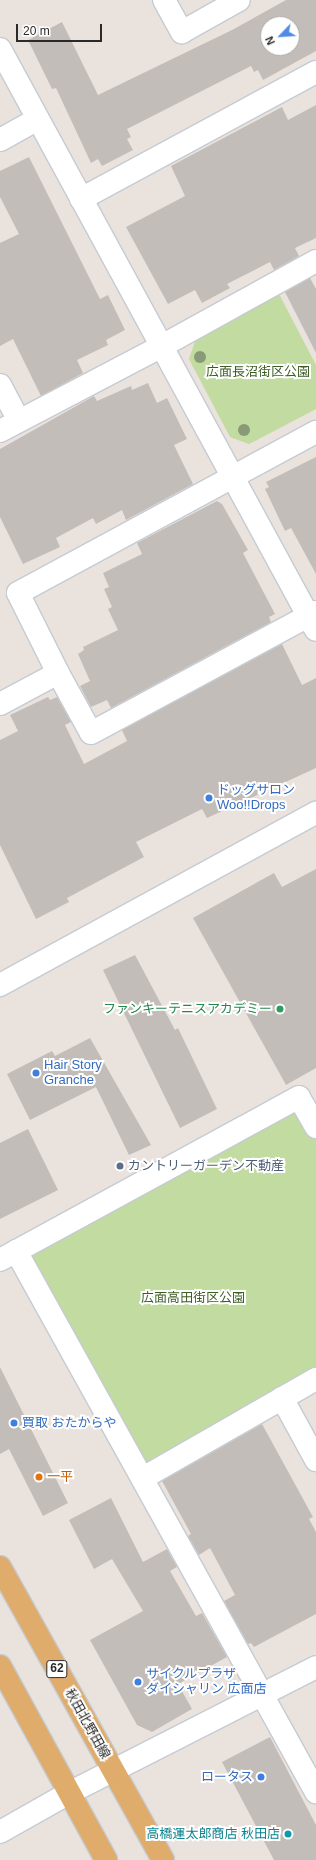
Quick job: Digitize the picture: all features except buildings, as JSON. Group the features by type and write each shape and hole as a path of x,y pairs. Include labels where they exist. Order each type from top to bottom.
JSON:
{"main road":[{"name":"秋田北野田線","path":"0,1567 163,1860"},
{"path":"0,1666 106,1860"}],"street":[{"path":"164,0 182,32 239,0"},
{"path":"0,49 233,478 314,620 91,733 58,673 18,593 233,478 316,432"},
{"path":"81,199 316,72"},
{"path":"0,140 38,119"},
{"path":"0,431 162,346 316,261"},
{"path":"0,385 19,420"},
{"path":"0,704 58,673"},
{"path":"0,985 316,813"},
{"path":"316,1127 308,1092 8,1255 143,1478 316,1792"},
{"path":"143,1478 316,1379"},
{"path":"282,1398 316,1460"},
{"path":"0,1832 69,1793 263,1696 316,1667"}],"green space":[{"name":"広面長沼街区公園","path":"278,292 316,365 316,409 249,444 230,437 189,359 198,333"},
{"name":"広面高田街区公園","path":"299,1097 316,1127 316,1377 147,1468 25,1250"}],"place":[{"name":"ドッグサロン Woo!!Drops","path":"209,798"},
{"name":"ファンキーテニスアカデミー","path":"280,1009"},
{"name":"Hair Story Granche","path":"36,1073"},
{"name":"カントリーガーデン不動産","path":"120,1166"},
{"name":"買取 おたからや","path":"14,1423"},
{"name":"一平","path":"39,1477"},
{"name":"サイクルプラザ ダイシャリン 広面店","path":"138,1682"},
{"name":"ロータス","path":"261,1777"},
{"name":"高橋運太郎商店 秋田店","path":"288,1834"}]}
